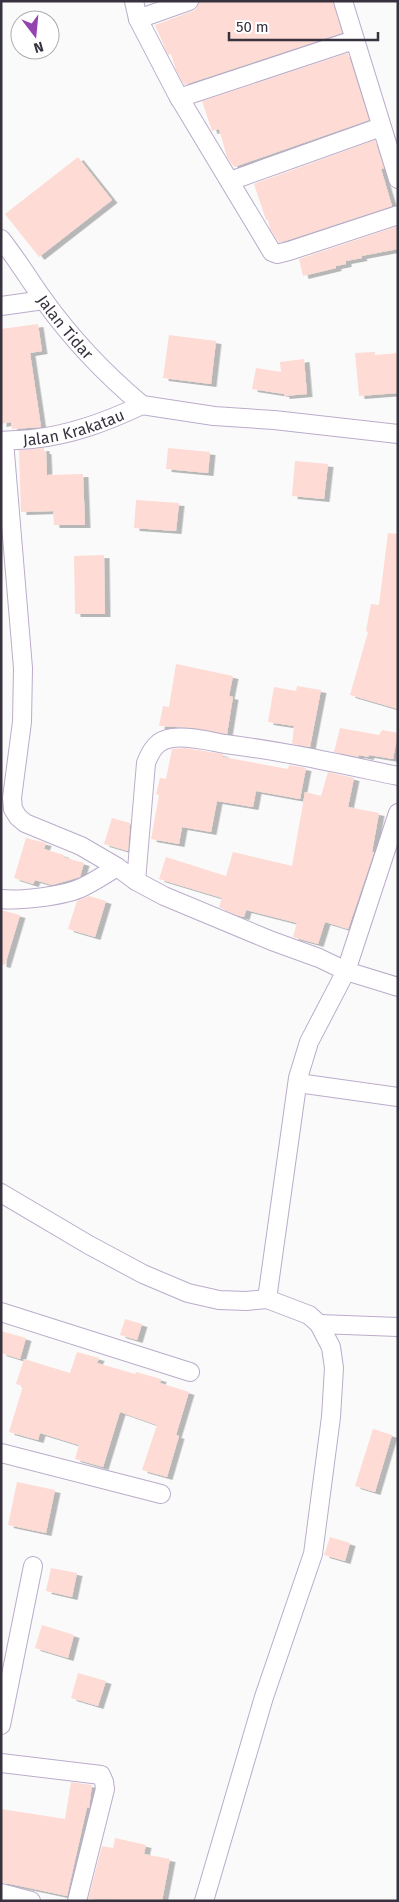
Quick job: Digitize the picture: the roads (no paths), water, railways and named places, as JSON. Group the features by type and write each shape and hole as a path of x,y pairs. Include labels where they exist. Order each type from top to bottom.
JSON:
{"street":[{"path":"134,1 138,19 180,98 272,252 277,254 398,214"},
{"path":"138,19 189,1"},
{"path":"343,1 398,179"},
{"path":"180,98 354,40"},
{"path":"230,181 381,127"},
{"name":"Jalan Tidar","path":"1,239 44,300 100,367 142,405"},
{"path":"1,306 44,300"},
{"path":"142,405 214,416 274,420 398,434"},
{"name":"Jalan Krakatau","path":"3,441 31,439 73,432 115,418 142,405"},
{"path":"3,441 23,668 22,722 12,798 13,809 18,817 25,823 62,837 117,867 136,881 186,906 319,958 346,971 398,987"},
{"path":"136,881 146,763 151,751 157,744 163,741 172,738 199,740 281,751 398,776"},
{"path":"267,1299 298,1083 309,1042 346,971 398,814"},
{"path":"1,899 11,900 40,897 81,888 117,867"},
{"path":"298,1083 398,1097"},
{"path":"1,1193 143,1274 188,1293 219,1300 246,1301 267,1299 308,1315 319,1324 331,1347 334,1380 313,1554 264,1697 204,1901"},
{"path":"1,1312 190,1372"},
{"path":"319,1324 398,1328"},
{"path":"1,1453 161,1494"},
{"path":"1,1725 34,1566"},
{"path":"1,1763 92,1773 101,1776 104,1782 104,1789 77,1901"},
{"path":"1,1893 31,1901"}]}
